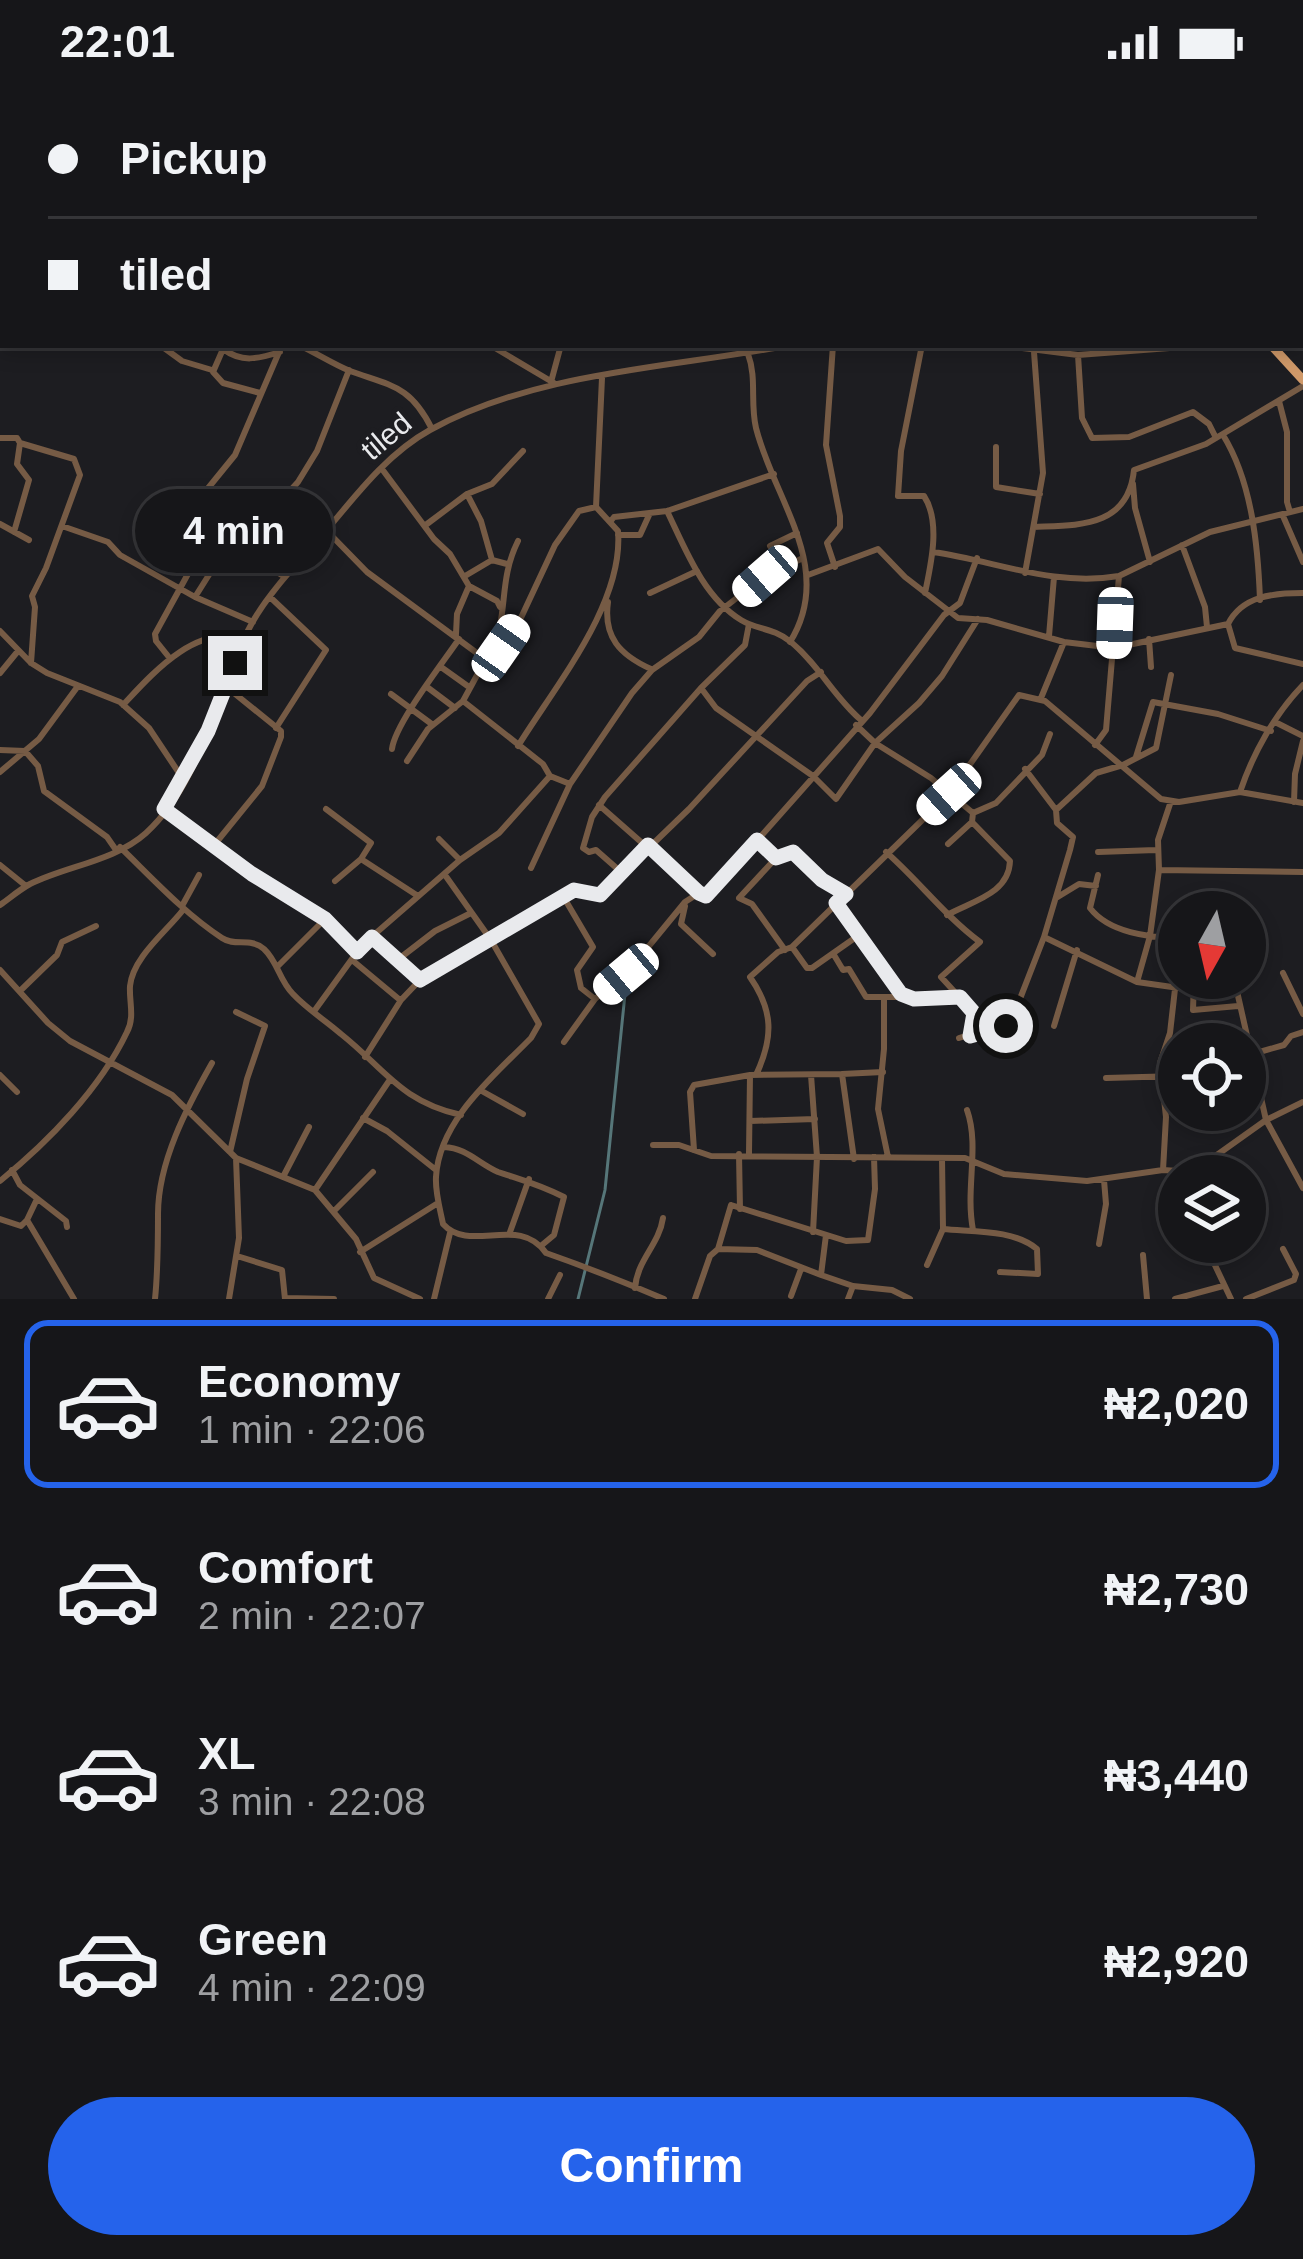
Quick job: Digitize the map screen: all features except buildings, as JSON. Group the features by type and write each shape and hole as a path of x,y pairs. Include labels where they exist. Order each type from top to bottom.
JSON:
{"main road":[{"path":"1274,348 1303,383"}],"street":[{"path":"164,348 182,362 212,370 223,383 260,393"},
{"path":"495,348 554,383 561,348"},
{"name":"tiled","path":"0,905 26,886 145,834 184,780 253,622 285,577 382,469 432,429 474,409 554,383 772,348"},
{"path":"833,348 826,445 840,527 826,543 835,567"},
{"path":"921,348 901,451 898,496 924,496 929,502 934,552 925,593"},
{"path":"1020,348 1078,355 1170,348"},
{"path":"212,370 223,349 237,359 255,360 281,349"},
{"path":"169,656 155,641 155,634 200,552 174,530 235,455 281,349"},
{"path":"317,349 349,370 391,382 404,391 432,429"},
{"path":"747,352 753,373 755,425 797,533 808,575 802,622 790,642"},
{"path":"1025,573 1043,473 1034,352"},
{"path":"1078,355 1082,418 1092,438 1129,437 1193,412 1219,436 1240,470 1252,523 1260,599"},
{"path":"195,597 229,543 269,514 298,482 317,451 349,370"},
{"path":"602,378 596,507 618,535 605,618 614,644 652,670"},
{"path":"1150,562 1135,508 1134,470 1219,436 1303,383"},
{"path":"1279,401 1287,432 1287,514 1303,562"},
{"path":"0,438 17,438 78,464 78,484 32,596 31,663"},
{"path":"14,532 29,480 17,464 20,442"},
{"path":"996,447 996,488 1041,494"},
{"path":"426,525 467,494 492,484 523,451"},
{"path":"382,469 469,586 497,601 503,614 498,637 463,701 434,725 407,761"},
{"path":"610,522 614,517 667,511 774,474"},
{"path":"1034,527 1096,523 1120,506 1133,480"},
{"path":"467,494 481,521 491,560"},
{"path":"487,657 501,648 519,622 555,545 579,511 596,507"},
{"path":"934,552 1054,577 1119,576 1210,532 1303,508"},
{"path":"667,511 698,571 726,608 749,628"},
{"path":"618,535 640,535 650,513"},
{"path":"0,524 29,540"},
{"path":"62,526 108,542 120,555 195,597 253,622"},
{"path":"326,530 367,572 487,657"},
{"path":"781,566 770,546 797,533"},
{"path":"500,607 507,564 518,541"},
{"path":"229,543 285,577"},
{"path":"1182,545 1207,628"},
{"path":"808,575 878,549 947,613 1064,642 1114,648 1228,624"},
{"path":"599,806 699,893 709,895 960,603 976,558"},
{"path":"491,560 507,564"},
{"path":"464,576 491,560"},
{"path":"531,868 570,784 652,670 699,638 726,608 781,566 804,561 819,572"},
{"path":"191,563 208,569 218,562"},
{"path":"973,569 984,565"},
{"path":"650,593 698,571"},
{"path":"1095,745 1106,730 1119,576"},
{"path":"1049,636 1054,577"},
{"path":"392,749 394,734 457,637 457,614 469,586"},
{"path":"518,746 609,592"},
{"path":"1303,593 1239,605 1228,624 1235,648 1303,664"},
{"path":"271,598 326,650 275,728"},
{"path":"701,688 716,708 813,776 836,799 875,742 920,703 942,676 978,619"},
{"path":"749,628 764,624 790,642 821,672 875,742 931,778 1003,850 1012,867 996,890 947,915"},
{"path":"622,873 596,850 583,848 599,806 701,688 745,645 749,628"},
{"path":"0,631 31,663 123,705 149,728 184,780"},
{"path":"123,705 169,656 213,637 230,634 245,640"},
{"path":"1149,639 1151,668"},
{"path":"1041,698 1064,642"},
{"path":"0,673 18,651"},
{"path":"440,667 469,687"},
{"path":"365,1057 400,1000 420,980 574,890 600,895 689,809 807,681 821,672"},
{"path":"1056,810 1096,773 1156,748 1171,674"},
{"path":"1240,792 1258,748 1283,706 1303,685"},
{"path":"0,772 39,739 79,686"},
{"path":"214,844 262,786 278,752 281,731 224,686"},
{"path":"427,687 455,708"},
{"path":"391,694 434,725"},
{"path":"749,1153 753,1075 771,1045 764,994 750,979 949,794 1019,695 1041,698 1151,794 1171,801 1240,792 1298,802 1294,774 1303,738 1275,722"},
{"path":"463,701 543,764 550,776 570,784"},
{"path":"1136,757 1150,704 1246,721 1271,731"},
{"path":"948,844 1042,755 1050,734"},
{"path":"0,750 25,752 38,766 44,791 106,837 182,908 230,943 242,940 263,949 297,999 315,1010 389,1082 460,1115"},
{"path":"958,1038 1011,1022 1044,938 1073,837 1057,824 1056,810 1025,770"},
{"path":"315,1010 372,937 460,860 499,833 550,776"},
{"path":"1137,982 1160,870 1156,850 1171,801"},
{"path":"164,809 252,874 325,919 354,956 400,1000"},
{"path":"326,809 371,843 361,859 335,881"},
{"path":"439,839 460,860"},
{"path":"757,840 776,858"},
{"path":"1098,852 1156,850"},
{"path":"846,894 822,880 793,852 776,858 739,898 752,904 807,968 834,955 859,934"},
{"path":"886,852 980,942 941,977 974,1013 970,1036"},
{"path":"361,859 420,896"},
{"path":"0,865 26,886"},
{"path":"1160,870 1303,872"},
{"path":"0,1181 93,1088 132,1017 130,987 136,964 182,908 200,875"},
{"path":"445,875 491,940 539,1024 460,1115 444,1147 436,1170 443,1224 460,1235 510,1232 542,1245 546,1253 588,1265 610,1280 664,1299"},
{"path":"1098,875 1090,908 1094,914 1103,923 1158,937"},
{"path":"1056,898 1079,884 1096,886"},
{"path":"564,1042 595,999 626,974 685,902 699,893"},
{"path":"562,896 593,947 577,972 583,991 595,999"},
{"path":"685,902 680,924 713,954"},
{"path":"836,903 901,994 914,999 960,997"},
{"path":"400,958 435,931 471,914"},
{"path":"276,968 325,919"},
{"path":"20,991 57,955 62,942 96,926"},
{"path":"372,937 420,980"},
{"path":"1044,938 1137,982 1158,986"},
{"path":"1054,1026 1077,950"},
{"path":"834,955 866,997 901,994"},
{"path":"1282,973 1303,1014"},
{"path":"2,976 70,1041 187,1107 233,1155 315,1190 335,1210 374,1278 403,1296 420,1299"},
{"path":"884,998 878,1109 888,1157"},
{"path":"1193,999 1193,1010 1238,1006"},
{"path":"1237,999 1241,1023"},
{"path":"229,1299 237,1256 233,1155 247,1079 266,1026 236,1012"},
{"path":"1266,1054 1303,1032"},
{"path":"155,1299 160,1202 168,1162 187,1107 212,1063"},
{"path":"694,1150 690,1092 694,1085 753,1075 883,1072"},
{"path":"842,1074 854,1159"},
{"path":"0,1075 17,1092"},
{"path":"812,1075 818,1157 813,1232"},
{"path":"1106,1078 1158,1079"},
{"path":"315,1190 389,1082"},
{"path":"480,1090 523,1114"},
{"path":"1303,1102 1266,1120 1303,1188"},
{"path":"967,1110 974,1134 968,1198 973,1232"},
{"path":"363,1118 436,1170"},
{"path":"750,1121 814,1119"},
{"path":"284,1175 309,1126"},
{"path":"1219,1155 1251,1131"},
{"path":"653,1145 679,1145 711,1156 965,1158 1004,1174 1104,1180 1158,1171"},
{"path":"444,1147 464,1151 494,1171 529,1179 564,1197 554,1235 542,1245"},
{"path":"739,1154 740,1208"},
{"path":"694,1299 710,1256 718,1249 731,1205 813,1232 868,1240 874,1156"},
{"path":"927,1265 943,1229 941,1159"},
{"path":"12,1170 20,1185 68,1227"},
{"path":"335,1210 374,1172"},
{"path":"510,1232 529,1179"},
{"path":"1099,1244 1106,1204 1104,1180"},
{"path":"0,1219 21,1226 37,1199"},
{"path":"360,1252 439,1202"},
{"path":"635,1288 636,1269 658,1237 663,1218"},
{"path":"27,1220 74,1299"},
{"path":"943,1229 1027,1241 1037,1249 1038,1274 1000,1272"},
{"path":"434,1299 450,1232"},
{"path":"820,1275 826,1235"},
{"path":"718,1249 757,1250 853,1286 892,1290 906,1298"},
{"path":"1246,1299 1294,1280 1296,1274 1283,1249"},
{"path":"237,1256 282,1270 284,1299 334,1299"},
{"path":"1143,1256 1147,1299"},
{"path":"1213,1263 1231,1299"},
{"path":"791,1296 801,1269"},
{"path":"548,1299 560,1275"},
{"path":"848,1299 853,1286"},
{"path":"1175,1299 1223,1286"}],"waterway":[{"path":"578,1299 605,1190 625,994"}],"route":[{"path":"235,663 208,731 164,809 252,874 325,919 357,952 372,937 420,980 574,890 600,895 648,845 706,896 757,840 776,858 793,852 822,880 846,894 836,903 901,994 914,999 960,997 974,1013 970,1036 1006,1026"}]}
